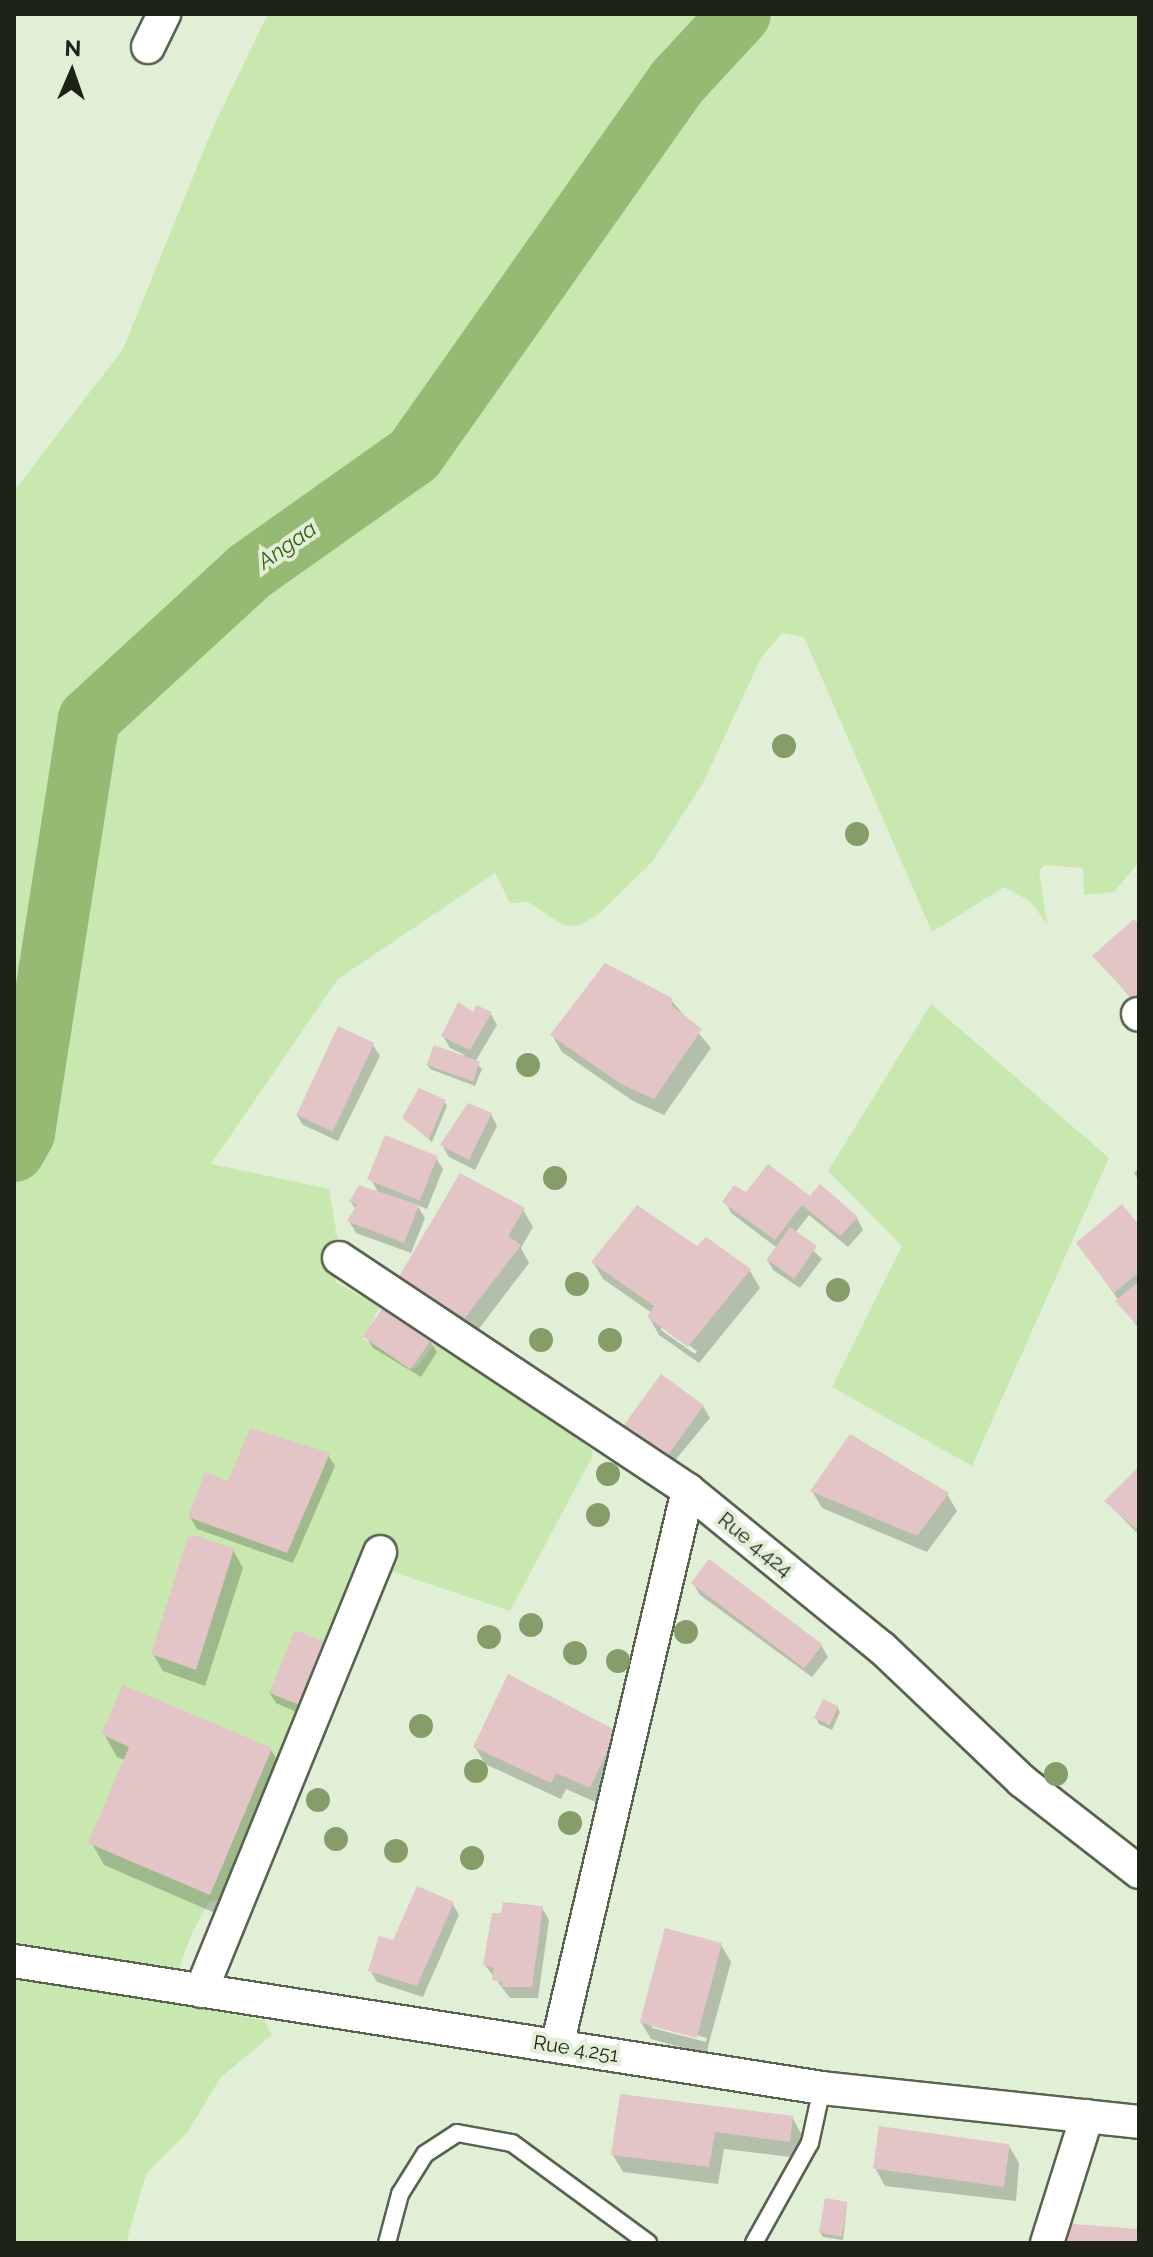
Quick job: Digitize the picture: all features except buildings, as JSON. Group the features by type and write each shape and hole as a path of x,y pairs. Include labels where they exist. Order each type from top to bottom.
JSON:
{"street":[{"path":"148,47 164,14"},
{"name":"Rue 4.424","path":"339,1258 688,1490 882,1648 1022,1781 1139,1872"},
{"path":"557,2046 688,1490"},
{"path":"201,1991 380,1552"},
{"name":"Rue 4.251","path":"14,1961 822,2088 1139,2122"},
{"path":"1047,2243 1087,2116"}],"lane":[{"path":"754,2243 810,2143 822,2088"},
{"path":"387,2243 400,2194 416,2167 425,2154 457,2133 512,2143 648,2243"}],"green space":[{"path":"268,14 1139,14 1139,862 1114,892 1084,895 1083,868 1045,865 1039,871 1047,924 1030,901 1004,887 932,932 804,637 782,633 761,658 703,783 652,862 600,913 578,926 563,925 528,902 510,903 495,873 338,979 211,1164 329,1189 339,1247 335,1282 380,1306 363,1339 415,1369 435,1344 564,1428 592,1450 592,1457 510,1611 393,1572 225,1898 209,1902 192,1933 166,2003 264,2020 272,2035 221,2077 187,2133 146,2174 126,2243 14,2243 14,491 123,349 215,123"},
{"path":"931,1004 1109,1158 972,1466 832,1387 902,1246 828,1171"}],"waterway":[{"name":"Angaa","path":"14,1151 24,1133 89,719 250,571 414,455 678,81 740,14"}]}
